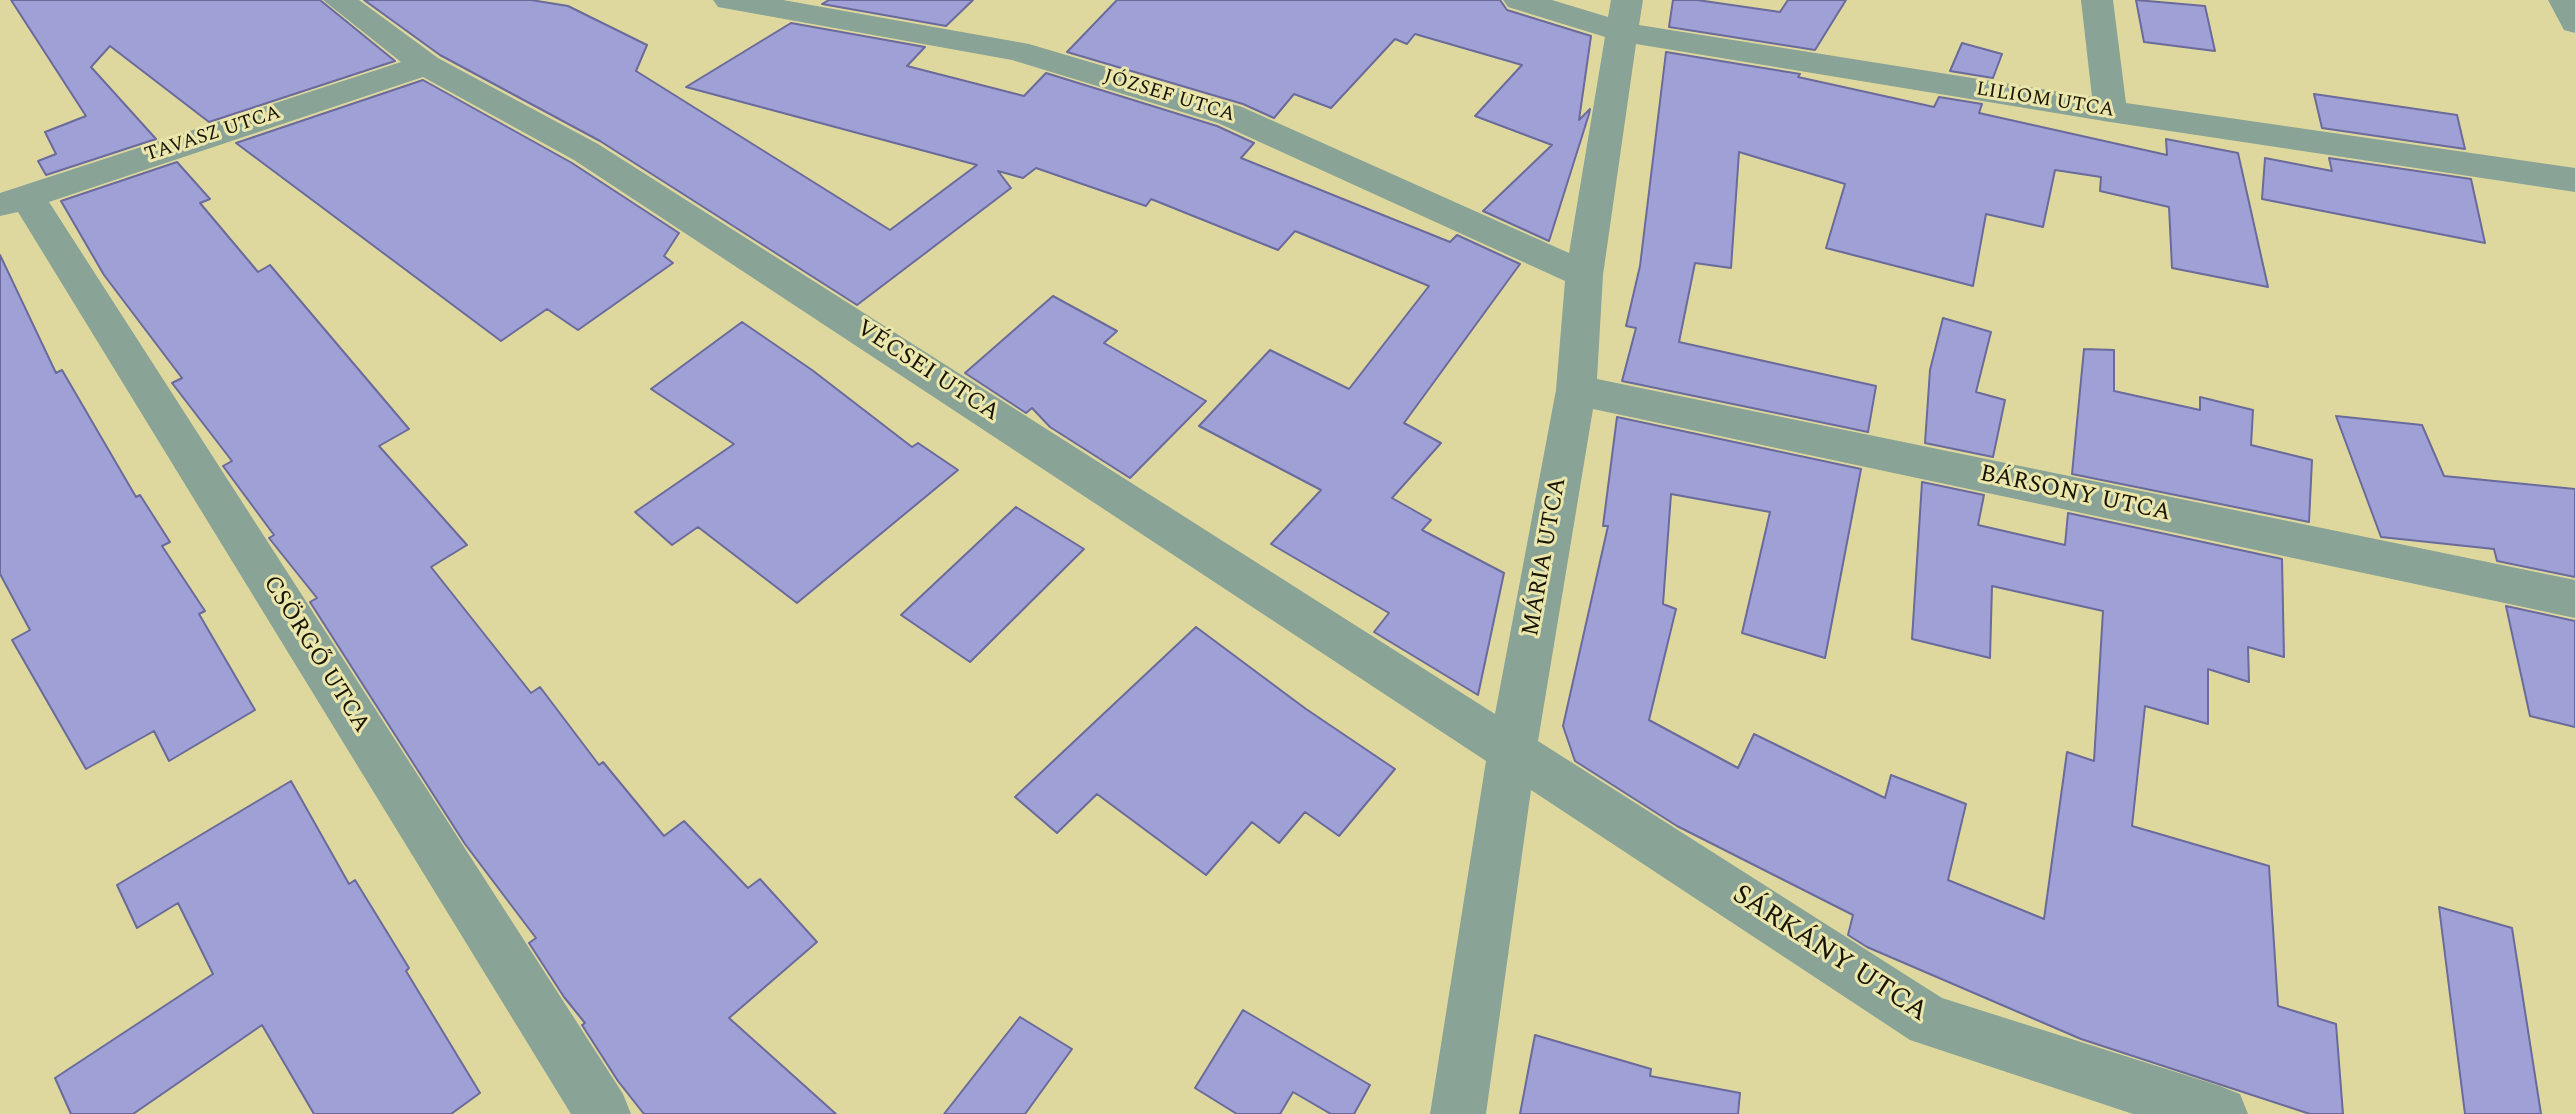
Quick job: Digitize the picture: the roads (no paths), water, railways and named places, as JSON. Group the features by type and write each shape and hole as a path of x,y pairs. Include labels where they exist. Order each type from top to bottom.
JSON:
{"street":[{"name":"VÉCSEI UTCA","path":"339,0 426,65 586,152 1512,751"},
{"name":"JÓZSEF UTCA","path":"729,0 1017,51 1230,115 1584,275"},
{"name":"LILIOM UTCA","path":"1519,0 1624,16 2110,111 2575,180"},
{"path":"2097,0 2110,111"},
{"path":"2564,0 2575,23"},
{"name":"MÁRIA UTCA","path":"1458,1114 1512,751 1576,390 1584,275 1624,16"},
{"name":"TAVASZ UTCA","path":"14,202 426,65"},
{"name":"CSÖRGŐ UTCA","path":"14,202 603,1114"},
{"name":"BÁRSONY UTCA","path":"1576,390 2575,599"},
{"name":"SÁRKÁNY UTCA","path":"1512,751 1929,1021 2220,1114"}]}
